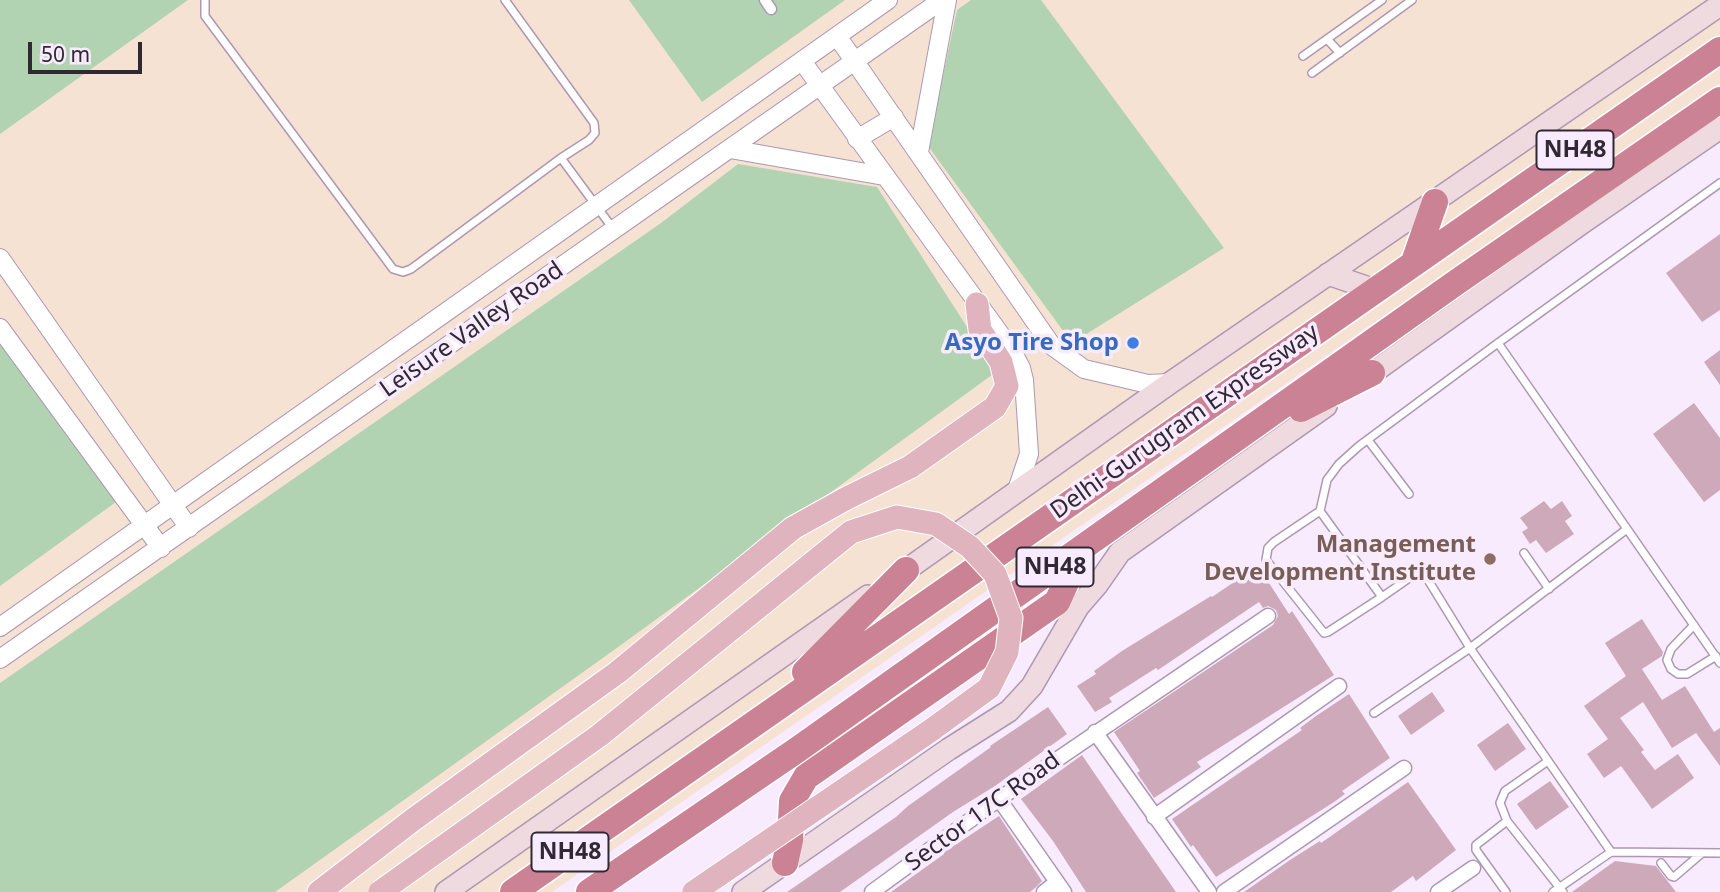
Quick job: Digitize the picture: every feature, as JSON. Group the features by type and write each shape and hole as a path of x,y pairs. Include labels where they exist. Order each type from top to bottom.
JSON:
{"highway":[{"name":"Delhi-Gurugram Expressway","path":"513,892 1720,50"},
{"name":"Delhi-Gurugram Expressway","path":"589,892 797,750 1454,284 1720,100"},
{"path":"1422,256 1435,202"},
{"path":"1222,449 1371,373"},
{"path":"785,863 790,840 792,802 806,777 1057,602 1082,548"},
{"path":"757,720 906,570"}],"main road":[{"path":"446,892 1170,383 1720,5"},
{"path":"743,892 949,749 1009,711 1032,686 1078,607 1119,552 1581,223 1720,128"},
{"path":"1328,274 1375,290"},
{"path":"319,892 618,671 793,528 910,467 995,407 1007,386 1001,362 980,330 977,303"},
{"path":"380,892 600,735 851,532 897,517 936,524 970,547 995,574 1011,618 1007,652 989,688 694,892"}],"street":[{"name":"Leisure Valley Road","path":"0,627 888,0"},
{"name":"Leisure Valley Road","path":"0,659 945,0"},
{"path":"919,152 945,0"},
{"path":"837,36 1052,346 1084,369 1148,384 1170,383"},
{"path":"802,61 1011,349 1021,368 1029,454 1017,490"},
{"path":"857,139 894,117"},
{"path":"730,149 884,176"},
{"path":"0,258 189,528"},
{"path":"0,328 143,527 161,548"},
{"name":"Sector 17C Road","path":"872,892 999,799 1268,616"},
{"path":"1154,817 1339,686"},
{"path":"1096,732 1209,892"},
{"path":"1224,892 1404,768"},
{"path":"999,799 1061,887 1044,892"},
{"path":"1438,892 1474,868"}],"lane":[{"path":"205,0 205,16 393,268 403,272 411,269 595,133 594,124 505,0"},
{"path":"1303,56 1382,0"},
{"path":"1312,73 1412,0"},
{"path":"1327,39 1340,53"},
{"path":"561,158 595,207 615,230"},
{"path":"1611,852 1470,648 1425,575 1415,574 1324,633 1266,560 1268,548 1273,542 1320,511 1327,480 1339,464 1497,343 1720,183"},
{"path":"1497,343 1718,659 1687,674 1678,674 1671,669 1667,660 1671,649 1694,625"},
{"path":"1368,440 1409,494"},
{"path":"1320,511 1382,597"},
{"path":"1374,713 1470,648 1627,529"},
{"path":"1524,553 1549,589"},
{"path":"1548,761 1505,791 1500,803 1507,821 1558,891 1611,852 1720,853"},
{"path":"1506,892 1476,850 1476,845 1507,821"},
{"path":"1661,863 1674,877 1702,853"}],"shaded area":[{"path":"0,0 1720,0 1720,83 552,892 0,892"}],"green space":[{"path":"0,0 188,0 0,134"},
{"path":"629,0 845,0 702,102"},
{"path":"971,0 1041,0 1224,248 1072,343 928,146 957,10"},
{"path":"738,164 877,187 996,372 275,892 0,892 0,683 661,223"},
{"path":"0,318 127,494 0,586"}],"building":[{"path":"1720,234 1720,310 1702,322 1666,273"},
{"path":"1720,350 1720,385 1704,362"},
{"path":"1694,403 1720,438 1720,490 1704,502 1653,434"},
{"path":"1544,501 1551,509 1562,501 1572,516 1565,521 1574,534 1546,553 1536,540 1530,544 1522,532 1528,528 1520,518"},
{"path":"1260,569 1289,614 1292,611 1334,675 1197,762 1201,767 1154,798 1114,732 1273,625 1278,616 1276,610 1268,606 1263,608 1259,602 1158,670 1156,668 1109,698 1112,702 1095,712 1077,686 1096,674 1094,671 1122,651 1240,578 1241,581"},
{"path":"1642,619 1663,652 1662,656 1642,669 1662,700 1685,686 1714,732 1720,728 1720,766 1696,733 1672,748 1643,702 1620,718 1655,770 1678,754 1694,778 1652,809 1621,766 1604,778 1587,754 1608,739 1584,706 1626,676 1605,643"},
{"path":"1432,692 1445,711 1411,735 1398,716"},
{"path":"1349,694 1390,758 1342,791 1345,794 1334,802 1216,877 1172,819 1302,730 1300,728"},
{"path":"1048,707 1067,734 995,786 953,812 840,892 787,892 896,817 990,746"},
{"path":"1508,723 1526,749 1495,771 1477,745"},
{"path":"1082,755 1176,892 1086,892 1053,841 1021,799"},
{"path":"1550,781 1569,807 1536,830 1517,804"},
{"path":"1408,782 1456,850 1416,881 1413,876 1391,892 1244,892 1290,860 1320,841 1321,843"},
{"path":"999,816 1042,881 1030,892 891,892 943,853"},
{"path":"1615,861 1656,866 1676,892 1572,892"}],"place":[{"name":"Asyo Tire Shop","path":"1133,343"},
{"name":"Management Development Institute","path":"1490,559"}]}
